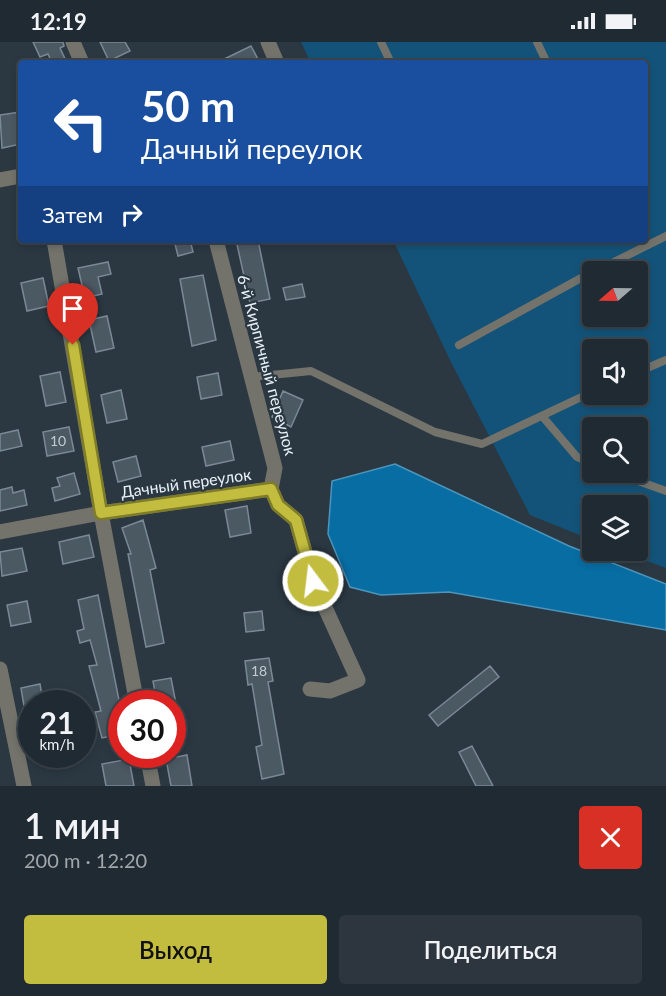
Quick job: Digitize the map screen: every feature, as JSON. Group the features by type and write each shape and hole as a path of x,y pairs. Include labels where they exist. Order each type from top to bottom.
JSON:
{"street":[{"path":"73,42 81,60"},
{"path":"268,42 276,60"},
{"path":"0,180 18,177"},
{"path":"55,243 134,690"},
{"name":"6-й Кирпичный переулок","path":"217,243 275,468 271,489"},
{"path":"271,489 278,505 296,520 313,581 358,680 330,691 310,689"},
{"name":"Дачный переулок","path":"0,532 101,513 271,489"},
{"path":"0,669 24,786"},
{"path":"150,768 153,786"}],"lane":[{"path":"381,42 390,60"},
{"path":"537,42 546,60"},
{"path":"615,261 666,236"},
{"path":"459,345 582,278"},
{"path":"648,368 666,360"},
{"path":"250,377 310,371 435,432 482,444 582,397"},
{"path":"542,416 577,458 582,460"},
{"path":"644,483 666,491"}],"shaded area":[{"path":"301,42 666,42 666,568 647,561 648,495 582,495 582,536 530,515 451,362 394,243 648,243 648,60 310,60"},
{"path":"395,464 582,551 582,561 607,561 666,584 666,630 449,592 381,595 350,587 328,534 332,481"}],"building":[{"path":"33,42 63,42 64,46 60,48 66,60 51,60 48,54 40,57"},
{"path":"100,42 125,42 130,51 109,60"},
{"path":"251,46 258,60 222,60"},
{"path":"18,112 18,145 2,148 0,115"},
{"path":"175,243 191,243 193,252 178,256"},
{"path":"237,243 259,243 270,299 250,303"},
{"path":"108,262 111,274 98,277 102,294 85,298 78,268"},
{"path":"203,275 216,340 192,346 180,279"},
{"path":"43,278 49,306 27,311 21,283"},
{"path":"302,284 305,297 286,300 283,288"},
{"path":"107,316 114,348 96,352 89,320"},
{"path":"60,372 66,402 46,406 40,376"},
{"path":"218,373 222,395 201,399 197,377"},
{"path":"121,390 127,419 107,423 101,395"},
{"path":"283,391 303,400 291,427 272,417"},
{"path":"69,427 74,451 47,456 43,432"},
{"path":"18,430 22,446 0,451 0,434"},
{"path":"230,441 234,460 206,466 202,447"},
{"path":"136,456 141,476 118,482 113,462"},
{"path":"74,473 80,494 55,501 52,488 60,486 57,478"},
{"path":"12,487 13,493 24,490 27,505 0,511 0,490"},
{"path":"247,506 251,533 230,537 225,510"},
{"path":"143,520 156,568 150,570 164,643 146,647 128,554 131,554 122,528"},
{"path":"89,535 94,557 63,564 59,542"},
{"path":"22,548 27,571 2,576 0,552"},
{"path":"98,595 117,690 108,690 108,737 102,738 96,716 96,712 101,711 89,666 97,665 90,640 80,643 77,631 84,629 78,600"},
{"path":"27,601 31,622 11,626 7,605"},
{"path":"262,611 264,630 246,632 244,613"},
{"path":"269,658 273,681 268,682 284,774 262,779 256,747 262,745 252,684 248,685 245,661"},
{"path":"490,666 499,677 438,726 429,715"},
{"path":"171,678 173,690 155,690 153,681"},
{"path":"40,684 41,690 21,690 21,688"},
{"path":"472,746 493,786 476,786 459,752"},
{"path":"186,755 192,786 171,786 168,768 186,768"},
{"path":"108,763 108,768 131,768 134,786 106,786 102,764"}],"route":[{"path":"73,345 101,513 271,489 278,505 296,520 313,581"}]}
